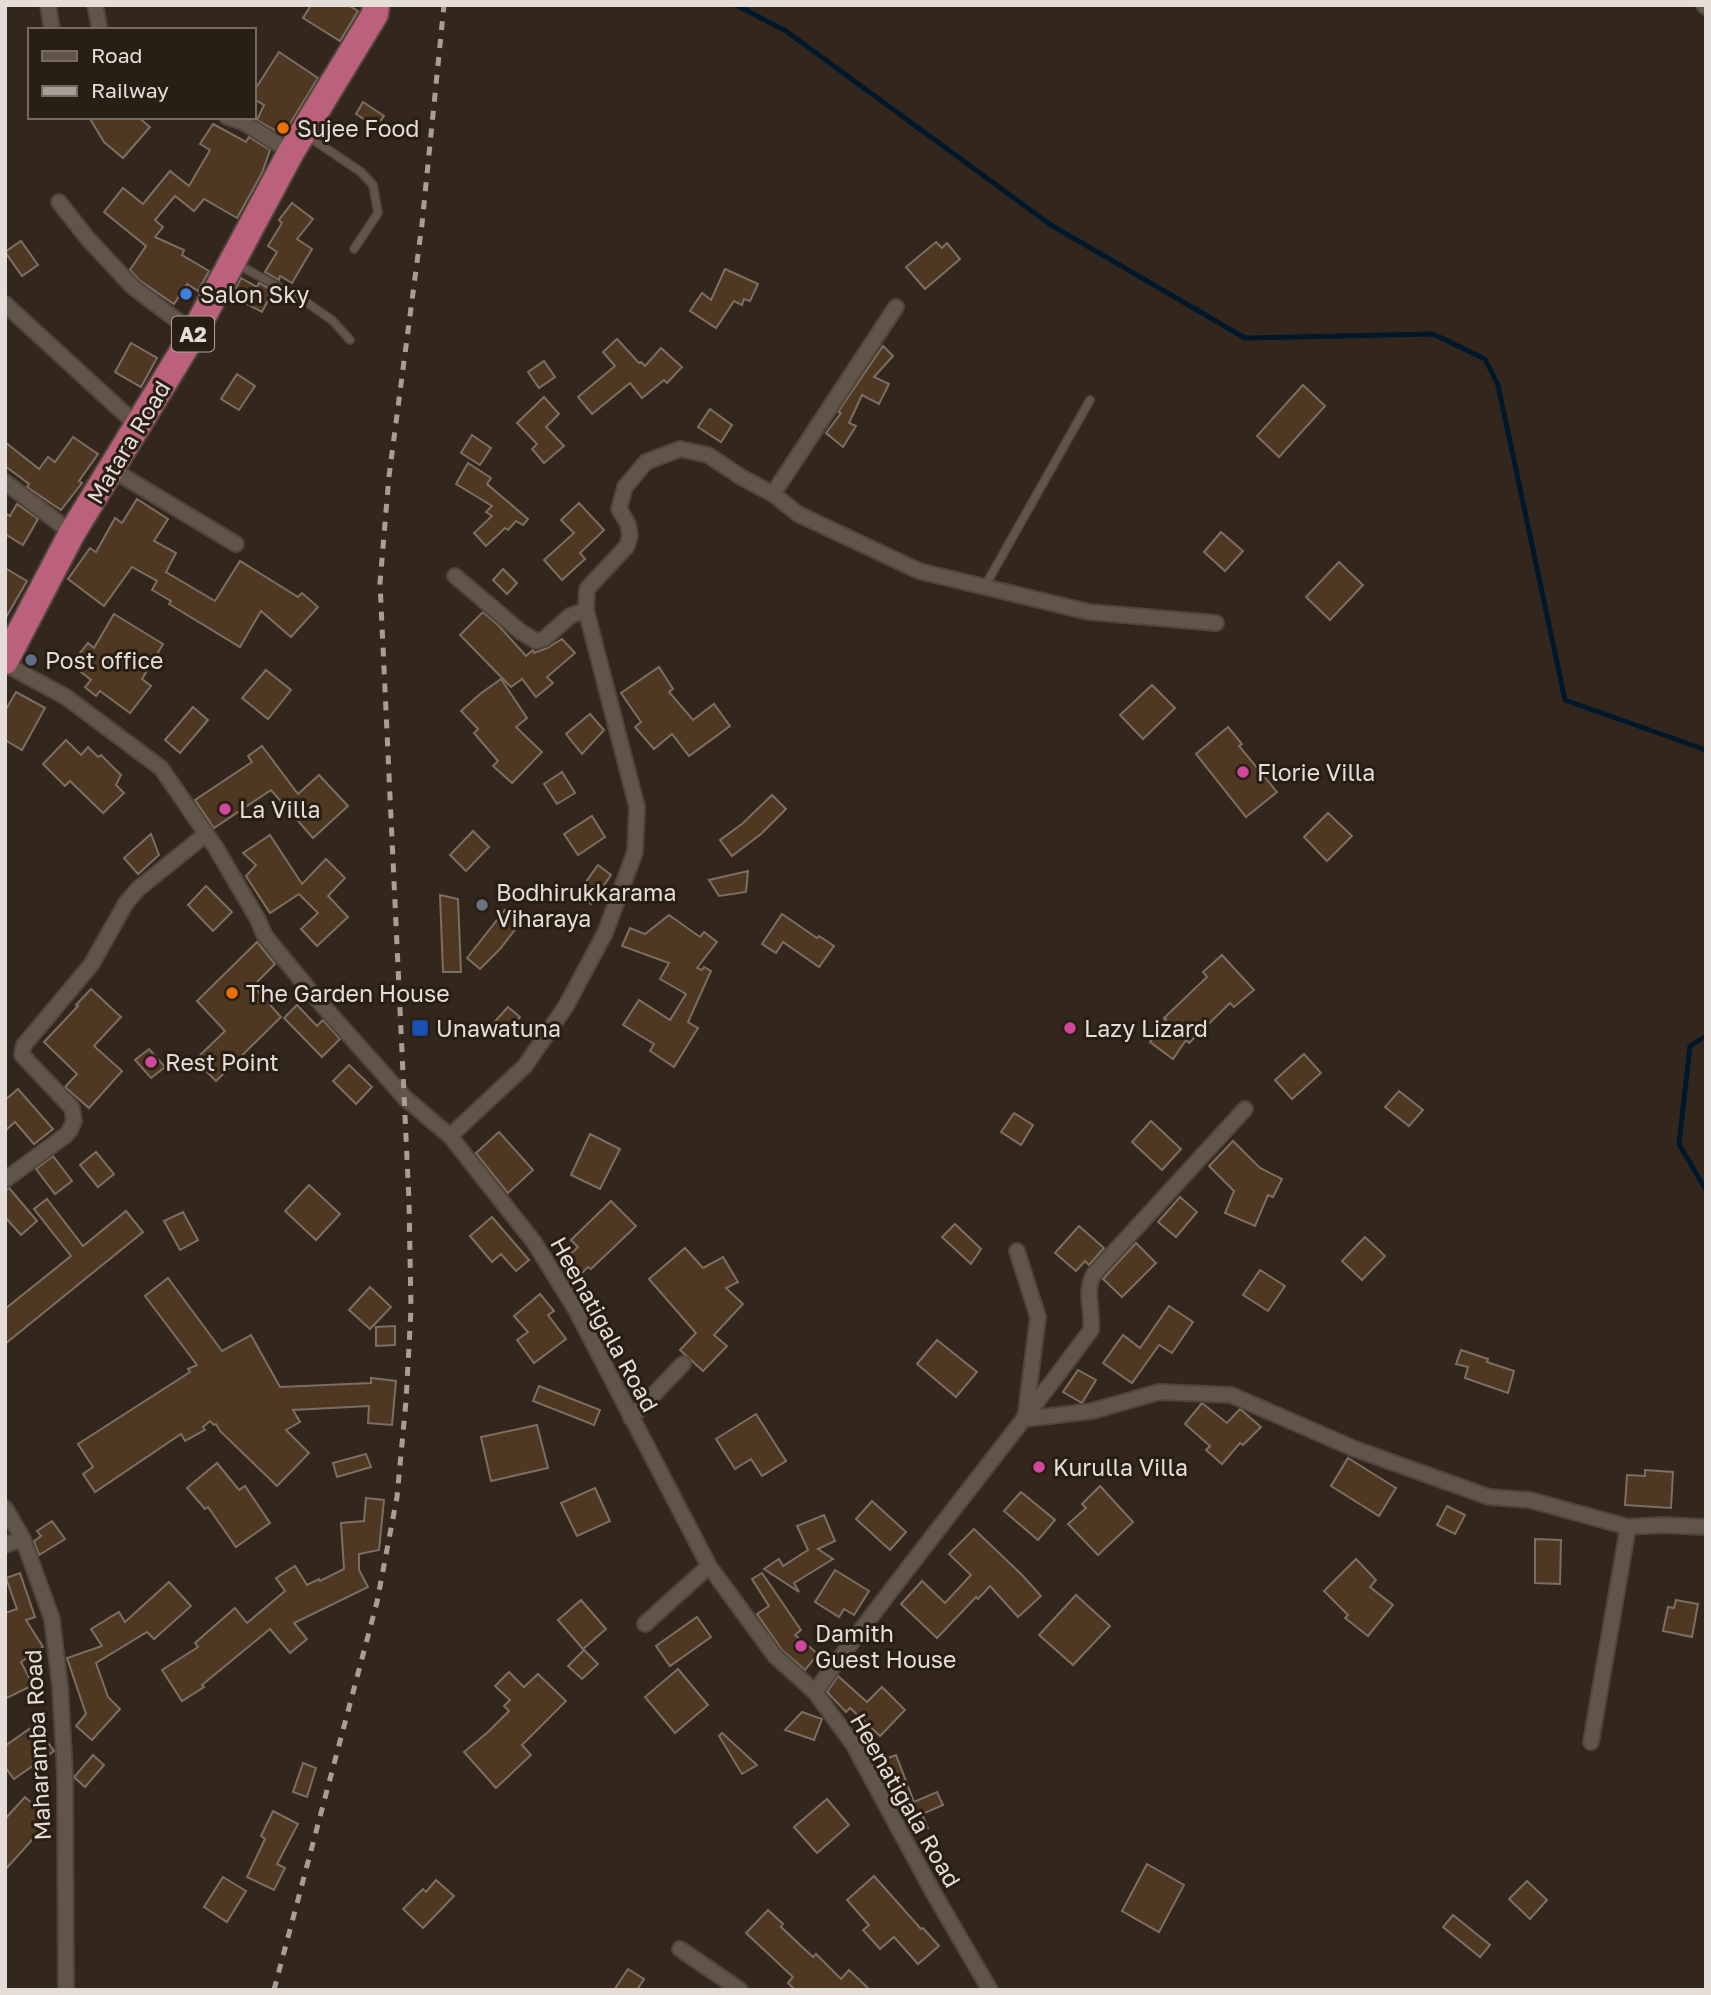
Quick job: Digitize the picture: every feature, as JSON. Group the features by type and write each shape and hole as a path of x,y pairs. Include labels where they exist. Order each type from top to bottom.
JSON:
{"highway":[{"name":"Matara Road","path":"5,662 72,533 194,333 297,143 375,14 376,5"}],"street":[{"path":"48,5 52,28"},
{"path":"94,5 100,28"},
{"path":"233,119 297,143"},
{"path":"59,202 88,239 133,287 194,333"},
{"path":"5,304 138,426"},
{"path":"773,494 896,307"},
{"path":"450,1136 525,1066 566,1006 605,933 635,852 637,807 586,610 587,589 627,546 630,536 628,524 619,509 625,487 646,462 680,449 708,455 773,494 798,514 919,571 1089,612 1216,623"},
{"path":"111,469 236,544"},
{"path":"5,482 72,533"},
{"path":"455,576 521,632 536,641 544,639 570,616 586,610"},
{"name":"Heenatigala Road","path":"5,662 66,696 161,768 206,834 271,944 405,1098 450,1136 534,1242 576,1310 709,1566 775,1656 815,1692 853,1744 933,1892 990,1990"},
{"path":"5,1180 66,1135 74,1121 72,1108 22,1055 24,1045 91,965 126,903 138,889 206,834"},
{"path":"815,1692 1091,1330 1089,1282 1094,1274 1245,1109"},
{"path":"1017,1251 1038,1317 1025,1419"},
{"path":"631,1418 683,1364"},
{"path":"1025,1419 1092,1411 1159,1392 1231,1395 1355,1449 1489,1497 1530,1500 1628,1527 1706,1527"},
{"name":"Maharamba Road","path":"5,1508 23,1539 52,1619 60,1685 65,1774 66,1990"},
{"path":"1591,1742 1628,1527"},
{"path":"5,1545 23,1539"},
{"path":"645,1624 709,1566"},
{"path":"680,1949 740,1990"}],"lane":[{"path":"297,143 361,172 373,185 378,213 354,249"},
{"path":"233,261 306,302 332,320 350,340"},
{"path":"985,587 1090,400"}],"building":[{"path":"311,5 348,5 358,11 340,41 303,18"},
{"path":"279,52 318,78 283,135 257,120 264,105 256,100 256,88"},
{"path":"363,102 384,116 376,127 356,114"},
{"path":"90,119 140,119 150,127 123,158 104,142"},
{"path":"213,124 246,142 249,137 270,150 262,173 237,218 204,199 194,211 175,196 155,220 163,227 155,237 184,250 182,255 209,271 198,291 187,284 174,304 139,280 130,270 146,246 104,212 123,188 143,204 170,171 189,186 210,150 200,144"},
{"path":"292,203 313,219 297,239 312,249 292,283 280,276 279,280 265,272 277,252 268,246 282,223 279,220"},
{"path":"21,241 38,265 22,276 5,252"},
{"path":"936,242 942,248 947,243 960,259 925,289 906,267"},
{"path":"725,269 758,284 750,301 744,299 742,305 734,301 716,328 690,311 702,293 711,300"},
{"path":"241,278 257,287 259,283 273,291 262,312 232,296"},
{"path":"617,339 645,366 661,348 682,367 667,383 664,380 642,398 630,383 592,414 578,397 615,366 603,352"},
{"path":"131,343 157,358 141,387 115,372"},
{"path":"883,346 893,356 874,377 889,384 879,404 862,395 849,423 856,426 843,447 826,433"},
{"path":"544,361 555,377 539,388 528,372"},
{"path":"237,374 255,386 239,410 221,399"},
{"path":"1303,385 1325,406 1279,457 1257,436"},
{"path":"544,397 559,414 546,427 564,446 544,463 532,449 537,444 517,423"},
{"path":"710,409 732,425 721,442 698,427"},
{"path":"472,435 491,448 480,465 461,453"},
{"path":"73,437 98,454 79,481 82,483 61,510 27,487 29,484 5,466 5,442 39,469 48,457 55,462"},
{"path":"468,463 491,478 487,484 528,519 523,525 516,521 508,530 505,528 486,546 474,533 492,516 486,512 492,506 456,484"},
{"path":"137,499 168,519 154,541 176,553 166,572 215,601 240,561 298,597 302,593 318,607 291,637 261,611 240,647 169,604 171,601 152,590 157,581 132,567 104,606 68,579 90,548 96,552 115,518 122,523"},
{"path":"579,503 604,530 580,553 585,559 562,580 544,560 574,533 561,520"},
{"path":"17,504 38,519 23,545 5,534 5,513 10,516"},
{"path":"1221,532 1243,551 1225,571 1204,552"},
{"path":"1339,562 1363,585 1330,620 1306,597"},
{"path":"5,568 27,581 5,619"},
{"path":"503,569 517,583 507,594 493,580"},
{"path":"483,612 526,656 533,650 534,653 562,639 575,653 547,677 553,683 536,697 522,679 511,687 460,635"},
{"path":"114,614 163,644 142,679 151,686 130,713 100,691 96,696 85,687 91,680 71,664 88,643 94,648"},
{"path":"659,667 673,689 669,692 693,720 714,704 730,726 689,756 672,734 654,749 635,727 641,722 621,693"},
{"path":"266,670 291,690 268,719 242,698"},
{"path":"501,679 527,718 516,727 542,752 512,783 493,766 498,761 474,733 478,729 461,711"},
{"path":"1152,685 1175,708 1143,739 1120,715"},
{"path":"16,692 45,708 22,750 5,740 5,711"},
{"path":"193,707 208,720 180,753 165,740"},
{"path":"590,714 604,730 582,754 566,734"},
{"path":"1228,727 1242,744 1239,746 1277,792 1246,817 1196,754"},
{"path":"66,740 81,755 88,747 98,757 101,755 121,775 116,785 124,793 103,813 70,781 65,786 43,764"},
{"path":"262,746 298,794 319,775 348,806 313,838 271,790 214,828 195,800 252,762 248,756"},
{"path":"562,772 575,793 557,804 544,784"},
{"path":"772,795 786,809 761,834 732,856 720,840 742,824"},
{"path":"1328,813 1352,836 1327,861 1304,837"},
{"path":"592,816 605,837 578,855 564,834"},
{"path":"473,831 489,847 466,871 450,855"},
{"path":"151,834 159,855 138,874 124,858"},
{"path":"270,835 302,884 326,859 345,878 328,896 348,917 317,946 301,929 318,913 299,894 270,913 246,876 256,865 243,853"},
{"path":"598,865 611,875 591,904 578,893"},
{"path":"748,871 746,892 719,896 709,880"},
{"path":"206,886 232,912 213,931 188,905"},
{"path":"440,895 458,899 461,972 443,972"},
{"path":"505,910 521,922 480,969 467,958"},
{"path":"782,914 834,946 819,967 783,942 776,953 762,944"},
{"path":"669,915 700,937 704,932 717,942 697,968 702,970 704,967 711,971 688,1022 698,1028 674,1067 650,1051 654,1044 623,1025 639,1000 670,1020 686,994 660,979 669,963 622,946 630,928 645,934"},
{"name":"The Garden House","path":"257,942 275,964 253,986 281,1017 216,1081 195,1060 225,1031 197,1001"},
{"path":"1222,955 1254,990 1234,1007 1230,1003 1189,1043 1186,1040 1173,1059 1150,1042 1166,1019 1164,1018 1207,977 1203,972"},
{"path":"91,989 121,1017 94,1046 122,1071 89,1108 65,1087 77,1074 44,1042"},
{"path":"297,1005 317,1026 323,1020 340,1039 322,1057 284,1018"},
{"path":"508,1007 520,1017 502,1037 490,1027"},
{"path":"149,1049 165,1067 151,1078 135,1060"},
{"path":"1304,1054 1321,1073 1292,1099 1275,1080"},
{"path":"349,1065 372,1087 356,1104 333,1081"},
{"path":"18,1089 53,1129 34,1144 15,1122 5,1131 5,1100"},
{"path":"1399,1091 1423,1110 1409,1126 1385,1107"},
{"path":"1014,1113 1033,1125 1021,1145 1001,1132"},
{"path":"1151,1121 1181,1149 1162,1170 1132,1142"},
{"path":"499,1132 533,1170 508,1193 476,1153"},
{"path":"590,1134 620,1149 600,1189 571,1175"},
{"path":"1233,1141 1260,1168 1282,1179 1273,1197 1268,1195 1255,1226 1225,1213 1234,1191 1209,1166"},
{"path":"96,1152 114,1174 98,1187 80,1165"},
{"path":"53,1156 72,1181 55,1194 36,1169"},
{"path":"309,1185 340,1214 316,1240 285,1211"},
{"path":"9,1188 37,1221 21,1235 5,1217 5,1190"},
{"path":"1180,1197 1197,1212 1176,1237 1158,1222"},
{"path":"47,1199 83,1246 126,1211 143,1232 5,1344 5,1309 71,1256 34,1209"},
{"path":"611,1201 636,1226 591,1269 588,1267 581,1274 566,1258 578,1247 571,1240"},
{"path":"183,1212 198,1240 180,1250 164,1221"},
{"path":"492,1217 529,1260 516,1271 501,1254 492,1262 470,1236"},
{"path":"955,1224 981,1249 971,1264 942,1237"},
{"path":"1079,1226 1104,1248 1089,1265 1085,1261 1076,1271 1055,1253"},
{"path":"1365,1237 1385,1256 1362,1280 1342,1261"},
{"path":"1136,1243 1156,1263 1122,1297 1103,1279"},
{"path":"685,1248 703,1268 723,1257 738,1282 726,1288 743,1304 714,1335 727,1346 703,1371 680,1350 696,1333 649,1279"},
{"path":"1260,1270 1285,1286 1268,1311 1243,1295"},
{"path":"168,1278 222,1351 251,1335 280,1387 371,1383 371,1378 396,1381 392,1425 368,1423 369,1406 293,1410 300,1422 286,1430 309,1453 277,1486 210,1421 203,1427 205,1430 185,1441 181,1434 95,1492 83,1474 93,1467 78,1444 197,1365 145,1296"},
{"path":"370,1287 391,1307 370,1329 349,1310"},
{"path":"540,1294 554,1311 548,1315 566,1339 534,1363 517,1340 528,1332 514,1316"},
{"path":"1169,1306 1193,1322 1172,1353 1159,1345 1132,1383 1103,1363 1123,1335 1140,1348"},
{"path":"395,1326 395,1345 376,1346 376,1327"},
{"path":"937,1340 977,1372 956,1397 917,1364"},
{"path":"1461,1350 1514,1371 1508,1393 1465,1378 1468,1367 1456,1364"},
{"path":"1078,1370 1096,1380 1082,1403 1063,1392"},
{"path":"539,1386 600,1410 594,1425 533,1401"},
{"path":"1202,1403 1227,1423 1240,1409 1261,1427 1243,1445 1240,1443 1222,1464 1206,1450 1210,1446 1185,1424"},
{"path":"756,1414 786,1461 762,1476 751,1459 735,1469 716,1439"},
{"path":"537,1425 548,1468 491,1481 481,1437"},
{"path":"366,1454 371,1467 337,1477 333,1463"},
{"path":"1348,1458 1396,1488 1379,1516 1331,1486"},
{"path":"217,1463 239,1490 245,1486 270,1523 236,1547 208,1507 205,1509 187,1488"},
{"path":"1645,1470 1673,1472 1671,1508 1625,1505 1627,1475 1645,1476"},
{"path":"1100,1486 1133,1522 1098,1555 1068,1524 1086,1508 1082,1504"},
{"path":"595,1488 610,1521 577,1536 561,1503"},
{"path":"1021,1492 1055,1520 1038,1540 1004,1511"},
{"path":"366,1498 384,1500 379,1550 359,1554 359,1570 368,1587 294,1623 307,1639 290,1653 270,1629 202,1685 204,1687 182,1701 162,1670 198,1647 195,1643 235,1608 247,1623 285,1591 276,1578 295,1566 307,1585 344,1569 341,1523 364,1521"},
{"path":"872,1501 906,1532 890,1550 856,1519"},
{"path":"1447,1506 1465,1515 1455,1534 1437,1525"},
{"path":"824,1515 835,1541 818,1549 833,1559 794,1583 799,1592 764,1569 779,1559 783,1566 808,1550 797,1526"},
{"path":"52,1521 65,1539 39,1555 34,1541 41,1536 37,1531"},
{"path":"974,1529 1041,1596 1018,1617 990,1586 937,1638 901,1604 922,1581 945,1603 971,1575 949,1554"},
{"path":"1535,1539 1561,1540 1560,1584 1535,1583"},
{"path":"1356,1559 1376,1580 1370,1587 1393,1605 1368,1636 1345,1618 1348,1615 1324,1591"},
{"path":"835,1570 869,1591 854,1615 844,1609 839,1617 815,1602"},
{"path":"20,1573 35,1617 26,1620 43,1647 21,1662 33,1685 5,1699 5,1613 17,1609 6,1578"},
{"path":"762,1573 801,1630 795,1635 818,1654 805,1670 782,1650 757,1614 769,1606 752,1579"},
{"path":"169,1582 191,1606 154,1639 147,1632 96,1663 108,1697 120,1709 92,1740 76,1726 86,1714 67,1658 102,1646 91,1629 119,1612 125,1622"},
{"path":"1076,1595 1110,1626 1073,1665 1039,1635"},
{"path":"581,1600 606,1629 583,1649 558,1620"},
{"path":"1676,1600 1698,1604 1692,1637 1663,1631 1668,1607 1674,1608"},
{"path":"697,1617 711,1637 670,1666 656,1646"},
{"path":"584,1650 598,1664 582,1679 568,1666"},
{"path":"678,1669 708,1705 675,1733 645,1697"},
{"path":"509,1672 524,1687 538,1674 566,1701 522,1745 531,1755 496,1788 464,1752 509,1711 504,1706 510,1700 495,1686"},
{"path":"838,1676 867,1702 882,1687 905,1710 880,1736 850,1708 846,1712 827,1692"},
{"path":"802,1712 822,1719 814,1740 785,1730"},
{"path":"35,1725 54,1751 14,1779 5,1767 5,1746"},
{"path":"722,1733 757,1765 742,1774 719,1736"},
{"path":"93,1755 104,1765 85,1787 75,1776"},
{"path":"896,1755 914,1802 937,1792 943,1805 922,1814 928,1828 913,1834 891,1785 887,1787 880,1767 880,1761"},
{"path":"303,1763 316,1768 307,1797 293,1792"},
{"path":"25,1797 50,1820 5,1870 5,1819"},
{"path":"827,1799 849,1825 817,1853 794,1827"},
{"path":"273,1811 298,1824 277,1864 285,1868 274,1890 247,1877 265,1839 261,1836"},
{"path":"1147,1864 1184,1885 1159,1932 1122,1911"},
{"path":"874,1876 939,1946 918,1964 894,1937 880,1949 863,1930 869,1925 847,1900"},
{"path":"223,1877 246,1891 227,1922 204,1907"},
{"path":"436,1880 454,1896 423,1928 403,1909 423,1889 426,1892"},
{"path":"1527,1881 1547,1900 1530,1919 1509,1899"},
{"path":"768,1910 783,1924 781,1927 813,1957 816,1954 841,1979 849,1970 870,1990 795,1990 788,1983 793,1977 746,1933"},
{"path":"1453,1915 1490,1945 1480,1957 1443,1927"},
{"path":"628,1969 644,1979 637,1990 614,1990"}],"waterway":[{"path":"736,5 786,31 1051,225 1245,338 1433,334 1485,359 1498,385 1565,700 1706,750"},
{"path":"1706,1036 1690,1046 1679,1144 1706,1190"}],"railway":[{"path":"274,1990 377,1602 397,1497 406,1401 411,1309 409,1201 380,583 389,476 422,224 444,5"}],"place":[{"name":"Sujee Food","path":"283,128"},
{"name":"Salon Sky","path":"186,294"},
{"name":"Post office","path":"31,660"},
{"name":"Florie Villa","path":"1243,772"},
{"name":"La Villa","path":"225,809"},
{"name":"Bodhirukkarama Viharaya","path":"482,905"},
{"name":"The Garden House","path":"232,993"},
{"name":"Unawatuna","path":"420,1028"},
{"name":"Lazy Lizard","path":"1070,1028"},
{"name":"Rest Point","path":"151,1062"},
{"name":"Kurulla Villa","path":"1039,1467"},
{"name":"Damith Guest House","path":"801,1646"}]}
